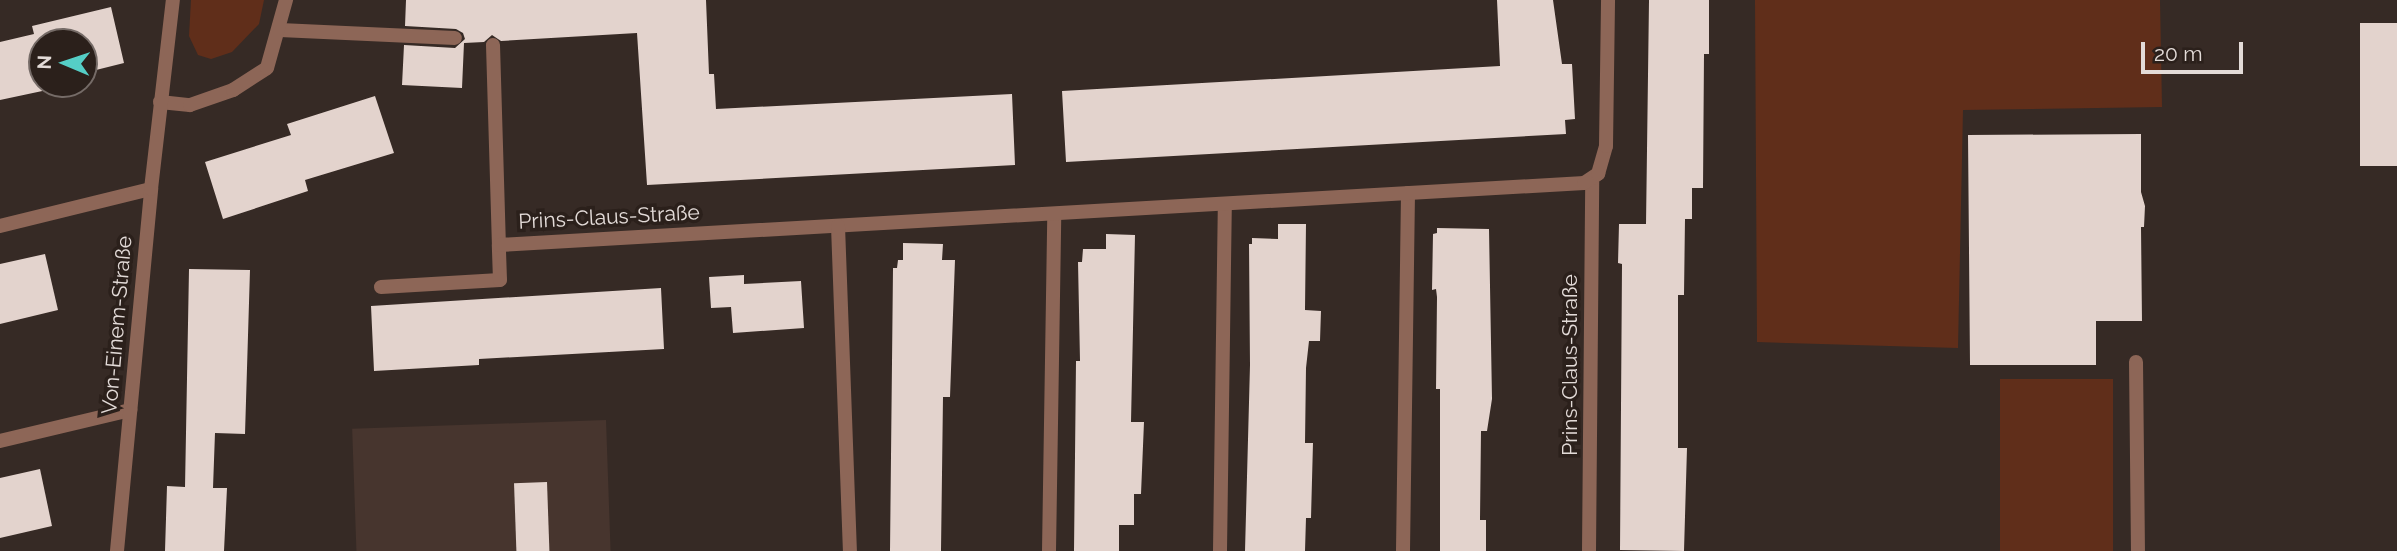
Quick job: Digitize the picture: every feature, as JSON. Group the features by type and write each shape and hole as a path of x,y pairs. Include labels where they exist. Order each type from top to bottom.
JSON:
{"street":[{"name":"Von-Einem-Straße","path":"117,551 150,189 173,0"},
{"path":"160,102 190,105 233,90 267,68 280,30 286,0"},
{"name":"Prins-Claus-Straße","path":"1590,551 1592,180 1602,166 1605,146 1608,0"},
{"path":"280,30 455,38"},
{"name":"Prins-Claus-Straße","path":"493,45 499,245 1576,184 1592,180"},
{"path":"0,226 150,189"},
{"path":"1403,551 1408,193"},
{"path":"1220,551 1225,204"},
{"path":"1049,551 1054,214"},
{"path":"838,226 850,551"},
{"path":"381,287 500,279 499,245"},
{"path":"2136,362 2138,551"},
{"path":"0,441 130,410"}],"shaded area":[{"path":"191,0 264,0 259,24 232,52 211,59 198,55 189,36"},
{"path":"1755,0 2160,0 2162,107 1963,110 1958,348 1757,342"},
{"path":"2000,379 2113,379 2113,551 2000,551"},
{"path":"606,420 611,551 356,551 352,429"}],"building":[{"path":"406,0 706,0 709,74 714,74 716,109 1012,94 1015,165 647,185 637,33 501,41 492,35 484,42 464,43 462,88 402,85 404,45 455,48 465,39 463,33 456,29 405,26"},
{"path":"1497,0 1553,0 1562,64 1572,64 1575,119 1565,120 1566,134 1066,162 1062,91 1500,66"},
{"path":"1649,0 1709,0 1709,54 1704,54 1703,188 1692,188 1692,219 1685,219 1684,295 1678,295 1678,448 1687,448 1684,551 1620,550 1622,264 1618,263 1619,224 1646,224"},
{"path":"111,7 124,63 98,70 98,28 32,26"},
{"path":"2360,23 2397,23 2397,166 2360,166"},
{"path":"28,35 28,94 0,100 0,42"},
{"path":"375,96 394,153 305,180 308,191 223,219 205,162 291,135 287,124"},
{"path":"2141,134 2141,192 2145,206 2144,227 2141,227 2142,321 2096,321 2096,365 1970,365 1968,135"},
{"path":"1278,224 1306,224 1305,310 1321,311 1320,341 1309,341 1306,368 1305,443 1313,443 1311,518 1306,518 1305,551 1245,551 1250,365 1249,244 1252,244 1252,238 1278,239"},
{"path":"1437,228 1489,229 1492,399 1487,431 1481,431 1480,520 1486,520 1486,551 1440,551 1440,389 1436,389 1437,297 1436,289 1432,290 1433,234 1437,233"},
{"path":"1106,234 1135,235 1131,422 1144,422 1141,494 1134,494 1134,525 1119,525 1119,551 1074,551 1076,361 1080,361 1078,262 1082,262 1083,249 1106,249"},
{"path":"903,243 943,244 942,260 955,260 950,397 943,397 941,551 890,551 893,268 897,268 898,260 903,260"},
{"path":"45,254 58,310 0,324 0,264"},
{"path":"189,269 250,270 245,434 215,433 213,488 227,488 224,551 165,551 167,486 185,487"},
{"path":"744,275 744,284 801,281 804,328 733,333 731,307 711,308 709,277"},
{"path":"661,288 664,349 479,359 479,365 374,371 371,306"},
{"path":"40,469 52,526 0,538 0,478"},
{"path":"547,482 549,551 516,551 514,483"}]}
